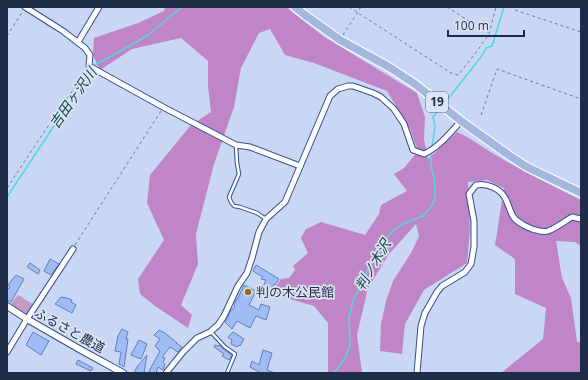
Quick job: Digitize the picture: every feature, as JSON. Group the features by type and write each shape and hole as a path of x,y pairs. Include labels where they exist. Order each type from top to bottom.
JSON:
{"main road":[{"name":"19","path":"295,7 340,40 415,84 461,121 510,156 527,167 581,194"}],"street":[{"path":"25,7 63,31 85,48 90,55 89,66 236,145 250,147 300,166"},
{"path":"78,42 99,7"},
{"path":"166,373 197,338 210,332 218,325 224,316 238,286 247,273 259,232 266,220 285,202 330,96 338,88 353,86 381,97 394,109 404,124 413,150 424,154 430,151 445,138 461,121"},
{"path":"417,373 421,326 425,313 442,286 465,272 471,264 474,247 474,221 469,194 476,185 481,184 499,190 505,198 515,220 526,227 546,232 572,217 581,219"},
{"path":"7,352 73,249"},
{"name":"ふるさと農道","path":"7,306 27,319 123,373"}],"lane":[{"path":"236,145 239,174 229,197 234,206 257,213 266,220"},
{"path":"210,332 225,347 235,354 227,373"}],"path":[{"path":"7,36 25,7"},
{"path":"349,7 451,73 458,75 489,34 496,7"},
{"path":"340,40 361,7"},
{"path":"447,7 489,34"},
{"path":"516,10 581,32"},
{"path":"7,188 89,66"},
{"path":"481,115 497,70 581,99"},
{"path":"73,249 163,107"}],"shaded area":[{"path":"165,7 286,7 323,36 417,93 425,117 424,139 428,159 457,132 515,166 581,200 581,246 575,242 556,241 562,278 571,298 577,342 581,342 581,373 501,373 543,339 546,308 515,294 515,259 495,245 504,188 487,180 468,182 470,230 467,263 424,290 405,324 402,354 380,351 381,324 386,301 393,281 411,253 419,236 416,224 389,254 368,288 357,335 362,373 328,373 328,323 314,306 279,296 274,289 281,279 289,278 295,270 293,266 308,253 301,238 306,229 321,222 365,235 379,214 381,205 407,191 394,174 404,168 418,151 410,129 387,91 314,63 285,55 270,29 259,33 241,68 234,107 214,164 196,234 198,264 181,305 192,315 188,328 140,294 138,279 164,240 147,203 150,175 191,125 211,112 208,87 208,61 181,38 132,49 100,70 93,55 94,38 138,23 164,11"},
{"path":"18,295 36,306 29,316 11,304"}],"building":[{"path":"50,259 59,264 51,275 44,271"},
{"path":"30,263 40,270 38,274 27,267"},
{"path":"256,265 279,279 275,285 274,284 269,296 261,291 266,280 261,279 263,277 253,271"},
{"path":"16,275 24,279 11,302 7,300 7,290 10,287 8,285"},
{"path":"244,285 256,291 249,305 259,310 261,304 270,307 266,320 256,316 250,328 237,321 232,329 225,322 235,306 236,300"},
{"path":"61,297 72,300 71,302 76,305 72,313 55,304"},
{"path":"122,329 128,332 124,367 119,364 121,352 115,351 118,336"},
{"path":"159,330 182,347 178,352 170,347 162,357 165,358 163,362 165,364 163,370 158,367 156,373 148,373 160,351 155,346 160,339 154,335"},
{"path":"33,332 49,341 41,355 26,345"},
{"path":"233,332 244,339 240,346 239,345 237,347 231,344 232,340 228,337"},
{"path":"139,340 147,344 141,359 131,355"},
{"path":"215,345 219,345 232,355 229,360 222,356 224,354 214,347"},
{"path":"263,350 272,353 267,370 275,373 261,373 250,367 252,361 259,365"},
{"path":"147,355 144,373 134,373 137,367"},
{"path":"78,360 93,368 91,371 76,364"}],"waterway":[{"name":"吉田ヶ沢川","path":"7,197 93,66 148,35 182,7"},
{"name":"判ノ木沢","path":"444,104 481,57 486,48 492,46 504,7"},
{"name":"判ノ木沢","path":"432,147 435,126 433,117 440,108"},
{"name":"判ノ木沢","path":"333,373 346,356 350,345 349,317 353,301 373,259 388,236 394,230 403,224 423,216 432,206 435,197 435,188 431,167 431,151"}],"place":[{"name":"判の木公民館","path":"248,292"}]}
